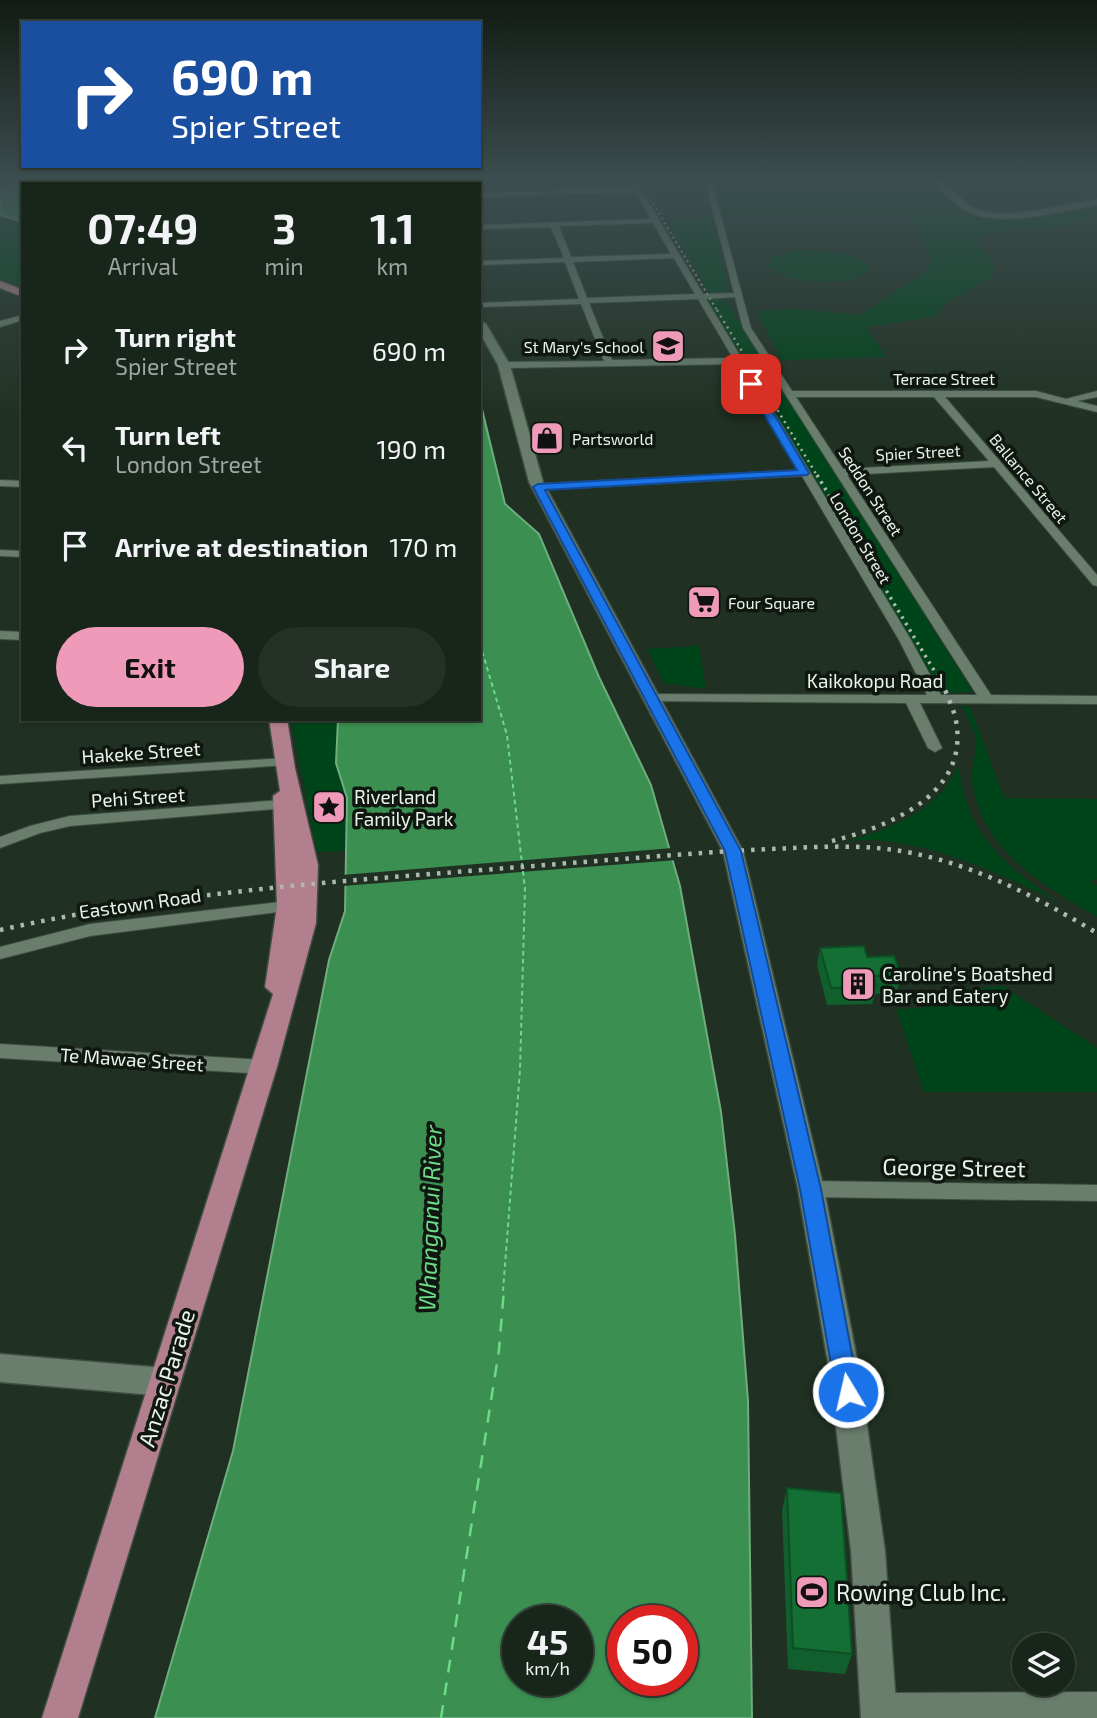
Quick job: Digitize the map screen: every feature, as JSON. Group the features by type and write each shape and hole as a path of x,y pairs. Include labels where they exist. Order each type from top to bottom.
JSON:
{"main road":[{"path":"0,285 21,293"},
{"path":"481,326 504,365 538,487 733,851 811,1189 845,1369 861,1486 879,1712"},
{"name":"Anzac Parade","path":"271,1038 297,956 309,898 307,865 284,765 278,721"},
{"name":"Anzac Parade","path":"60,1718 265,1068 288,906 282,805 284,765"},
{"path":"0,1368 165,1382"}],"street":[{"path":"481,263 564,260"},
{"path":"569,260 609,363"},
{"name":"London Street","path":"678,260 905,640 936,699"},
{"name":"Seddon Street","path":"728,260 747,328 987,700"},
{"path":"481,305 736,295"},
{"path":"0,324 21,318"},
{"path":"504,365 738,361"},
{"name":"Terrace Street","path":"791,394 1036,394 1097,409"},
{"name":"Ballance Street","path":"937,394 1097,582"},
{"path":"1068,400 1097,394"},
{"name":"Spier Street","path":"840,472 997,464"},
{"path":"538,487 804,473"},
{"path":"0,483 21,484"},
{"path":"0,553 21,554"},
{"path":"0,635 21,636"},
{"name":"Kaikokopu Road","path":"653,698 1094,700"},
{"path":"911,699 935,748"},
{"path":"1094,700 1097,714"},
{"name":"Hakeke Street","path":"0,780 284,765"},
{"name":"Pehi Street","path":"0,843 34,829 70,821 282,805"},
{"name":"Eastown Road","path":"0,953 90,930 288,906"},
{"name":"Te Mawae Street","path":"0,1051 265,1068"},
{"name":"George Street","path":"811,1189 1097,1193"},
{"path":"879,1712 1097,1706"}],"shaded area":[{"path":"0,260 21,260 21,286 0,278"},
{"path":"690,260 722,260 729,291 710,294"},
{"path":"771,260 863,260 868,262 870,269 849,280 819,282 789,277 768,266"},
{"path":"931,260 991,260 995,265 991,278 946,303 937,316 867,327 886,357 782,360 756,311 797,309 859,315 926,271 932,263"},
{"path":"707,299 726,301 971,689 970,692 941,693"},
{"path":"699,646 706,689 664,683 647,649"},
{"path":"961,705 970,707 1004,798 1097,799 1097,879 1090,880 1097,886 1097,917 1020,866 991,832 980,811 973,788 976,740"},
{"name":"Riverland Family Park","path":"291,721 348,721 349,851 317,852"},
{"path":"959,766 970,811 991,846 1021,875 1058,902 1010,879 925,848 869,840 844,842 879,831 925,807 949,782"},
{"path":"1003,986 1097,1048 1097,1092 924,1092 896,1009 923,1008 919,993"}],"water":[{"name":"Whanganui River","path":"481,405 505,504 539,534 599,677 651,785 680,886 721,1112 735,1235 748,1401 752,1718 155,1718 233,1451 329,960 345,911 347,798 336,763 338,721 481,721"}],"pier":[{"path":"673,848 677,860 342,886 342,875"}],"building":[{"path":"864,946 867,957 894,956 901,975 873,976 876,986 831,988 820,948"},
{"name":"Rowing Club Inc.","path":"787,1488 841,1493 852,1654 793,1648"}],"ferry route":[{"path":"481,647 507,735 525,889 520,1070 503,1291"},
{"path":"441,1718 499,1350 504,1289"}],"railway":[{"path":"687,260 718,312"},
{"path":"717,310 818,477"},
{"path":"817,475 943,686"},
{"path":"832,841 879,826 902,815 922,802 940,785 952,766 957,743 955,716 943,686"},
{"path":"0,930 141,904 284,887 671,855 869,847 927,856 978,872 1050,906 1097,933"}],"place":[{"name":"St Mary's School","path":"668,346"},
{"name":"Partsworld","path":"547,438"},
{"name":"Four Square","path":"704,602"},
{"name":"Riverland Family Park","path":"329,807"},
{"name":"Caroline's Boatshed Bar and Eatery","path":"858,984"},
{"name":"Rowing Club Inc.","path":"812,1592"}],"route":[{"path":"751,384 804,473 538,487 730,841 811,1189 848,1392"}]}
